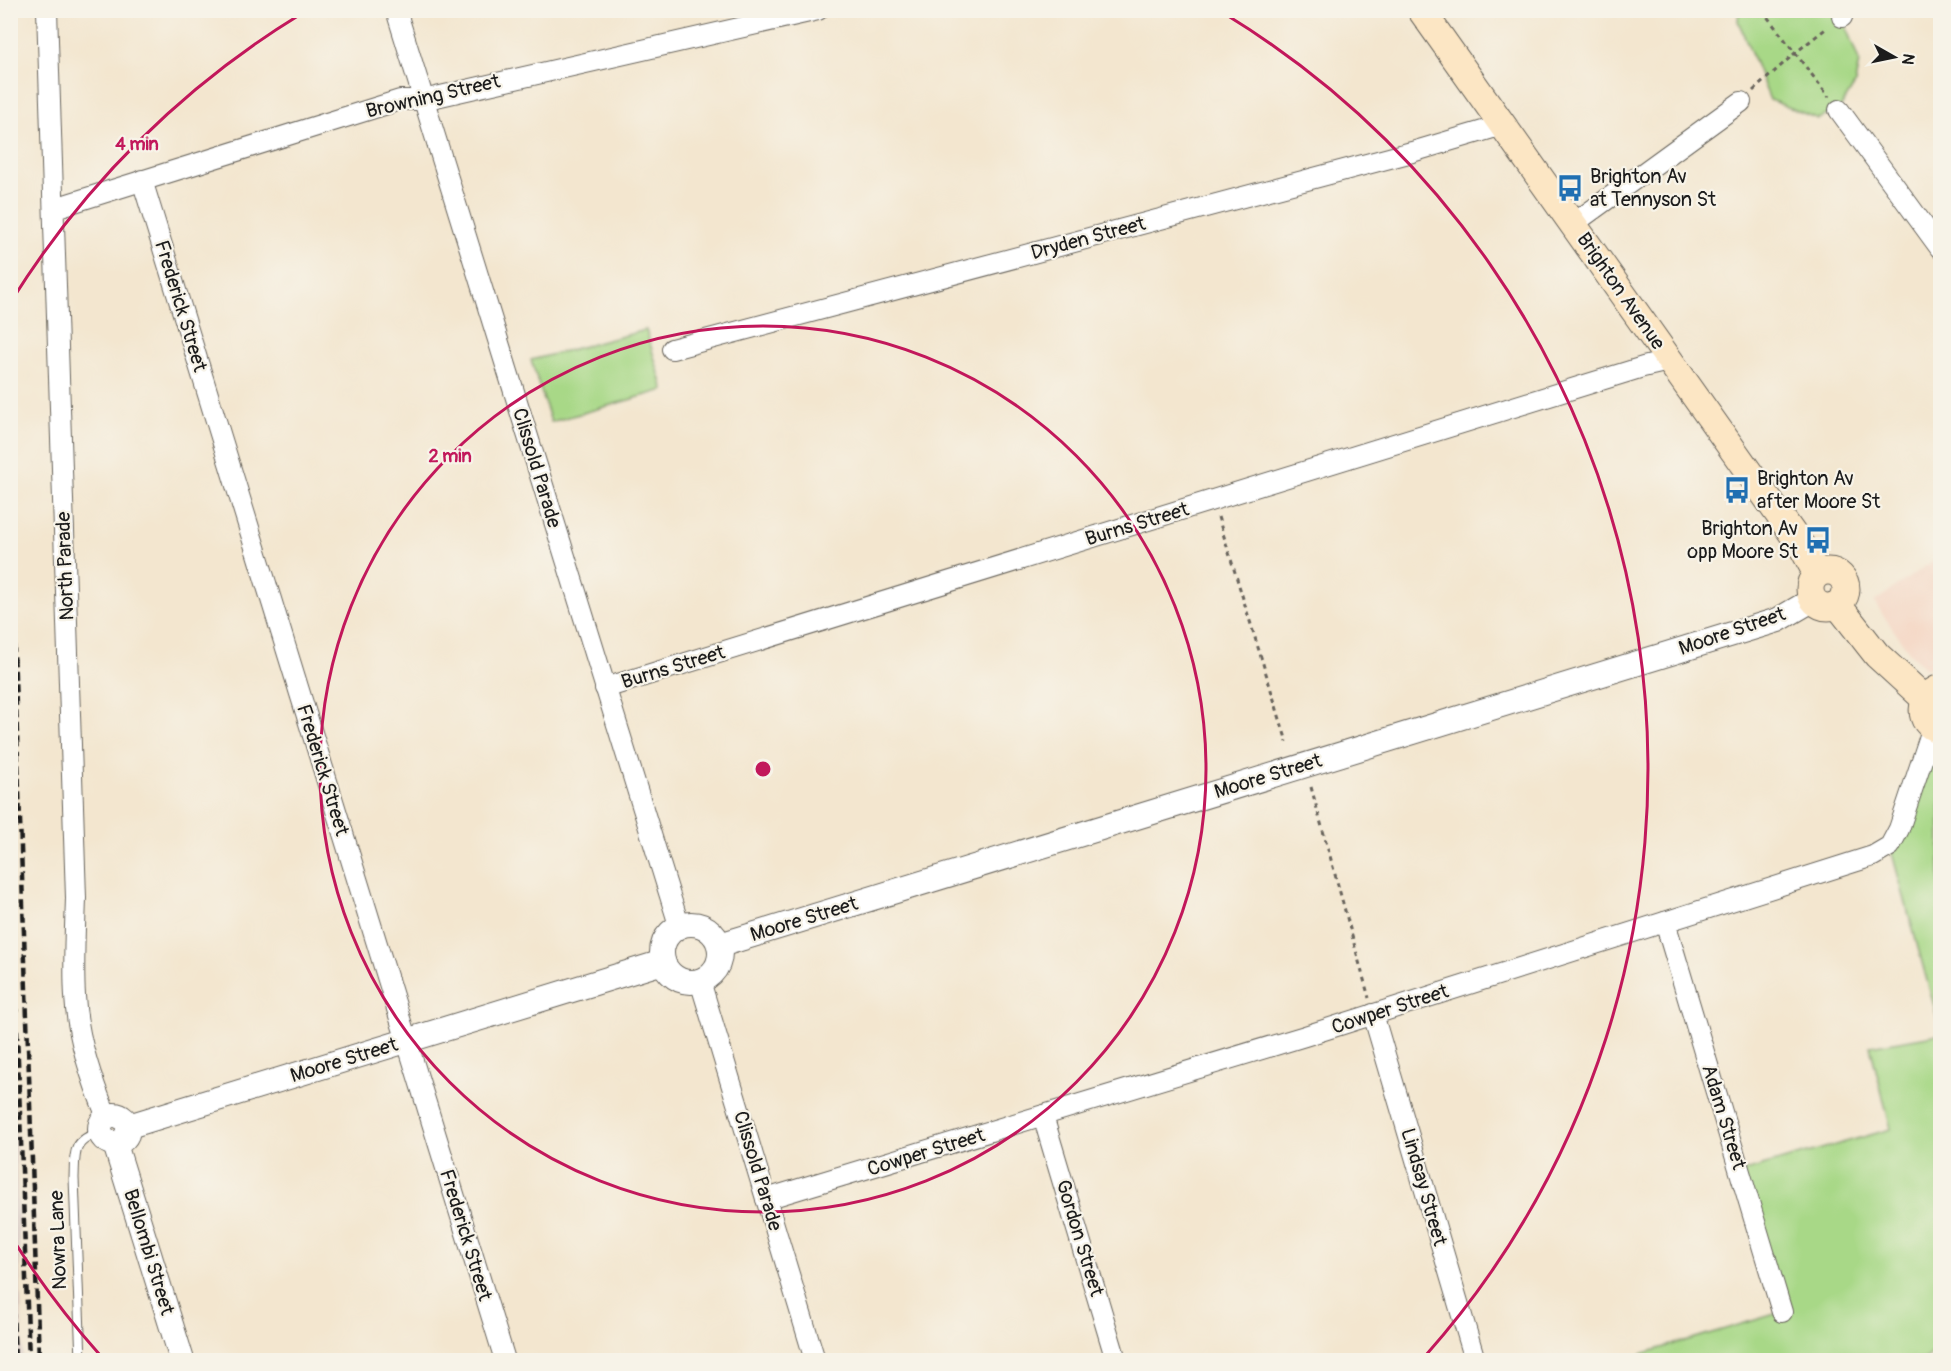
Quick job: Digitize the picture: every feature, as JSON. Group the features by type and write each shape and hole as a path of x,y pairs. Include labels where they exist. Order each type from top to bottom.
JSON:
{"main road":[{"name":"Brighton Avenue","path":"1421,10 1804,550 1823,592 1877,655 1933,694"},
{"path":"1933,694 1923,705 1925,717 1936,728"}],"street":[{"name":"North Parade","path":"47,10 76,898 75,998 92,1083 113,1130"},
{"name":"Clissold Parade","path":"396,10 679,925"},
{"name":"Browning Street","path":"55,208 400,100 423,99 818,10"},
{"path":"1573,224 1741,102"},
{"path":"1839,110 1941,248"},
{"name":"Dryden Street","path":"672,349 1401,155 1503,125"},
{"name":"Frederick Street","path":"142,180 505,1360"},
{"name":"Burns Street","path":"605,688 1669,361"},
{"name":"Moore Street","path":"720,945 1778,620 1823,592"},
{"name":"Cowper Street","path":"766,1199 1373,1014 1873,856 1890,846 1899,829 1936,728"},
{"name":"Adam Street","path":"1665,922 1782,1312"},
{"path":"696,923 708,928 720,945 721,955 715,970 710,976 700,981 679,980 663,962 662,951 665,939 679,925 696,923"},
{"name":"Moore Street","path":"113,1130 663,962"},
{"name":"Clissold Parade","path":"700,981 815,1360"},
{"name":"Lindsay Street","path":"1373,1014 1475,1360"},
{"name":"Gordon Street","path":"1043,1116 1116,1360"},
{"name":"Bellombi Street","path":"113,1130 182,1360"}],"lane":[{"name":"Nowra Lane","path":"81,1360 75,1152 85,1137 113,1130"}],"path":[{"path":"1762,10 1839,110"},
{"path":"1741,102 1795,53 1843,14"},
{"path":"1213,500 1287,742"},
{"path":"1311,787 1373,1014"}],"shaded area":[{"path":"1940,556 1940,646 1937,662 1931,668 1925,668 1909,652 1874,602"},
{"path":"11,1010 23,1360 10,1360"}],"green space":[{"path":"1739,10 1822,11 1842,17 1859,61 1855,84 1839,110 1818,119 1770,100 1738,21"},
{"path":"646,330 664,390 551,422 531,360"},
{"path":"1940,730 1940,1028 1890,846"},
{"path":"1940,1034 1940,1347 1924,1360 1641,1360 1641,1354 1782,1312 1741,1172 1891,1129 1870,1046"}],"railway":[{"path":"10,535 39,1360"},
{"path":"10,841 29,1360"},
{"path":"10,1241 15,1360"}],"place":[{"name":"Brighton Av at Tennyson St","path":"1570,188"},
{"name":"Brighton Av after Moore St","path":"1737,490"},
{"name":"Brighton Av opp Moore St","path":"1818,540"}]}
